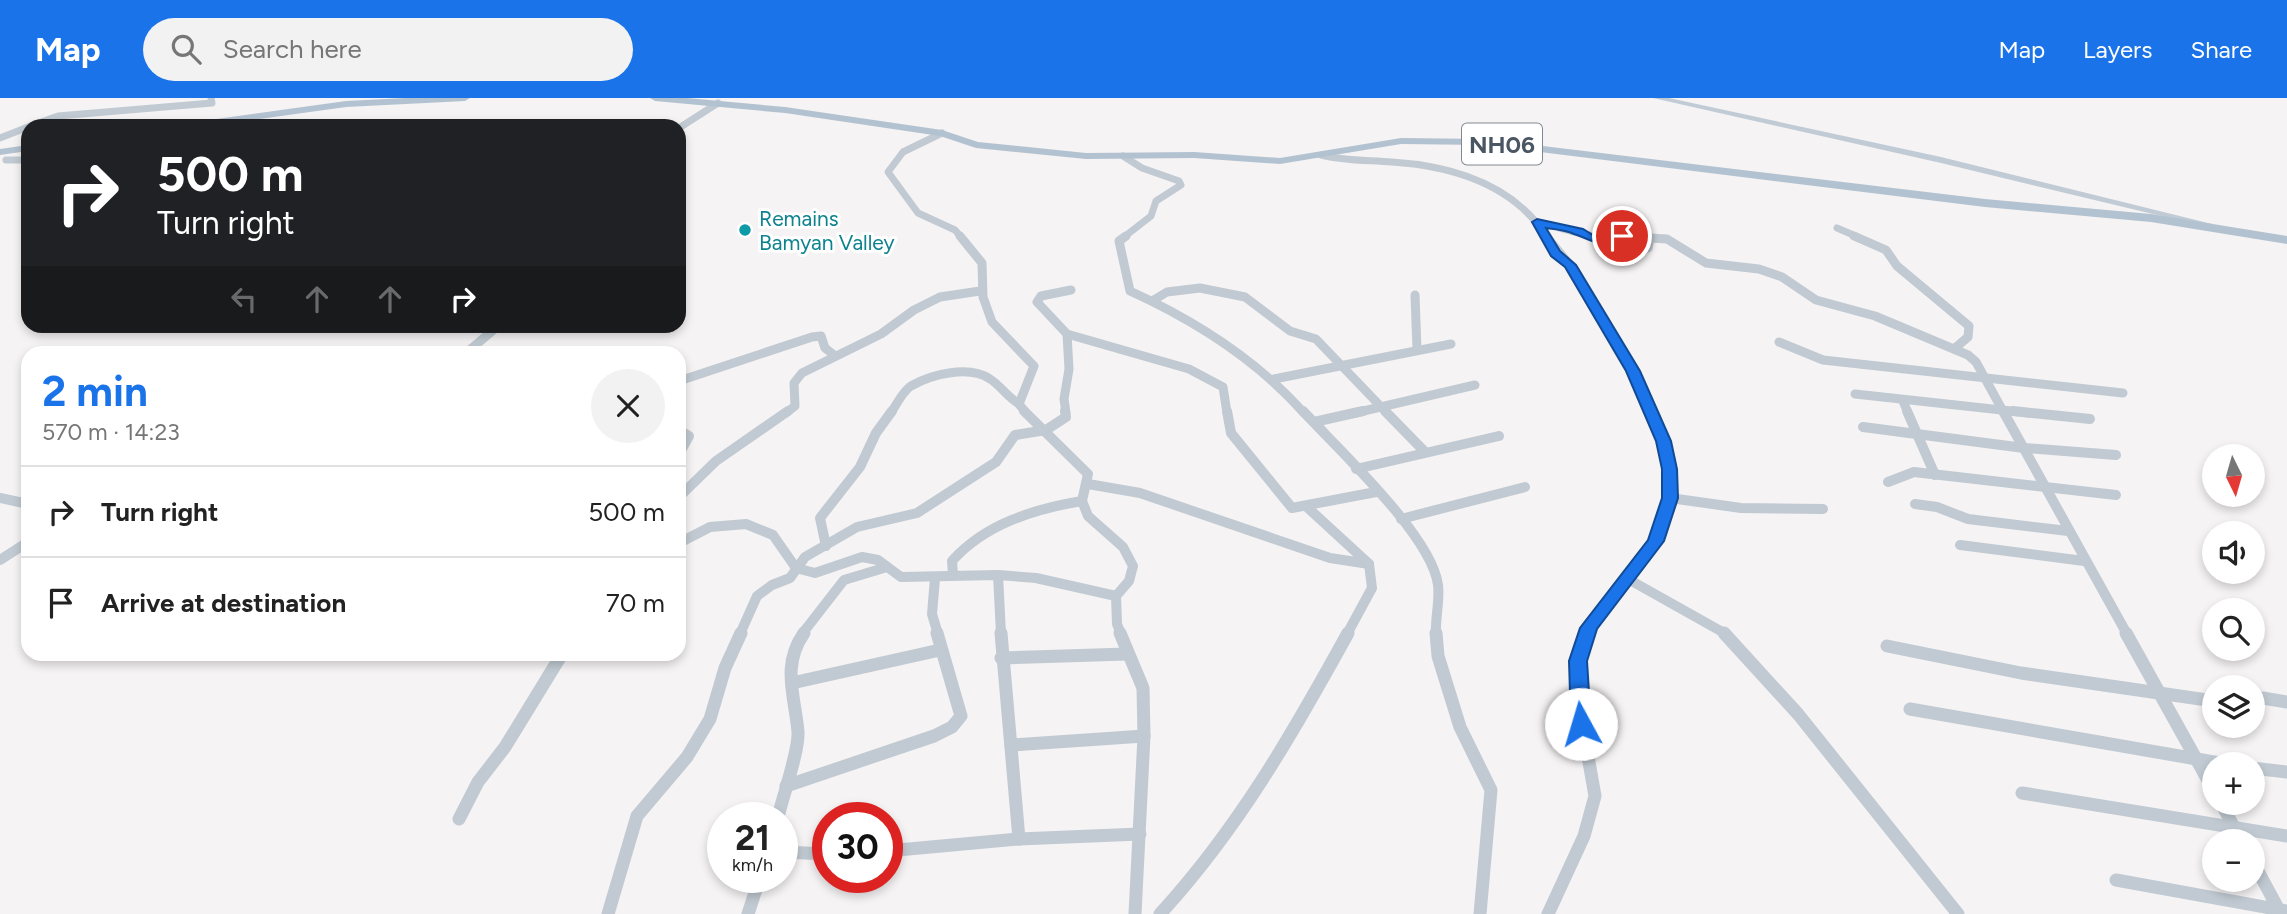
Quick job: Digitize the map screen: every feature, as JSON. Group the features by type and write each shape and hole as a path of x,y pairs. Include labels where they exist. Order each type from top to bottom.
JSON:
{"main road":[{"path":"233,119 349,101 465,98"},
{"name":"NH06","path":"655,98 718,103 942,133 976,145 1011,150 1086,156 1194,155 1280,161 1402,141 1483,142 1912,195 2151,218 2287,240"},
{"path":"1657,98 2225,228"},
{"path":"3,156 21,150"},
{"path":"2073,210 2081,203 2076,193"},
{"path":"2114,203 2151,218"}],"street":[{"path":"49,119 58,116 212,103 211,98"},
{"path":"686,124 718,103"},
{"path":"0,138 21,129"},
{"path":"942,133 901,152 891,161 888,172 918,213 955,230 982,264 980,291 996,332 1034,366 1020,404"},
{"path":"1321,155 1334,159 1396,162 1479,180 1524,206 1555,253 1570,265 1633,371 1664,441 1670,469 1670,498 1656,541 1589,628 1578,661 1577,694 1595,796 1584,836 1548,914"},
{"path":"3,156 21,159"},
{"path":"1123,156 1131,164 1179,181 1181,186 1156,201 1151,215 1119,241 1130,291 1153,301 1244,355 1274,379 1401,519 1430,559 1438,586 1435,623 1438,656 1461,727 1491,790 1491,814 1480,914"},
{"path":"1537,222 1579,231 1594,240 1614,240 1622,236 1631,239 1633,244 1628,248 1640,252 1648,248 1650,238 1667,239 1697,260 1759,269 1782,277 1816,300 1875,316 1954,349 1976,362 2202,770"},
{"path":"1837,228 1886,250 1897,266 1969,326 1968,337 1954,349"},
{"path":"1153,301 1167,292 1200,288 1245,297 1290,331 1316,339 1426,452"},
{"path":"1071,290 1041,296 1037,302 1067,334 1189,369 1223,387 1231,433 1292,508 1376,492"},
{"path":"686,490 716,461 796,406 794,383 802,373 881,334 914,310 940,296 980,291"},
{"path":"1415,295 1417,350"},
{"path":"474,346 490,333"},
{"path":"608,914 637,816 687,757 710,719 725,668 757,596 772,585 790,578 805,557 858,527 917,513 942,494 976,477 996,462 1015,435 1046,430 1066,417 1063,400 1069,369 1067,334"},
{"path":"686,379 707,370 796,345 812,335 821,336 825,348 834,355"},
{"path":"1779,342 1823,360 2123,393"},
{"path":"1274,379 1451,344"},
{"path":"826,546 820,518 860,467 876,433 909,387 945,374 967,371 991,379 1004,395 1020,404 1033,423 1046,430 1069,451 1088,474 1088,484 1082,501 1088,516 1124,547 1133,566 1129,581 1116,596 1117,624 1143,688 1144,736 1135,914"},
{"path":"1314,422 1475,385"},
{"path":"1855,394 2004,412 2090,419"},
{"path":"1903,401 1935,475"},
{"path":"1863,427 2024,448 2116,455"},
{"path":"1356,469 1499,436"},
{"path":"1888,482 1914,472 2116,495"},
{"path":"1088,484 1140,493 1330,558 1369,565"},
{"path":"1401,519 1525,487"},
{"path":"0,498 21,502"},
{"path":"1670,498 1741,508 1823,509"},
{"path":"953,574 952,561 969,541 1054,505 1082,501"},
{"path":"1915,504 1937,508 1968,519 2068,531"},
{"path":"1160,914 1196,878 1248,806 1372,588 1369,565 1307,507"},
{"path":"686,538 705,527 719,524 745,526 767,531 780,543 796,568 815,573 862,557 878,560 901,577 935,578 953,574 1036,578 1116,596"},
{"path":"1960,545 2084,561"},
{"path":"0,560 21,546"},
{"path":"782,802 799,734 791,702 793,648 825,601 844,580 869,570 887,567"},
{"path":"998,575 1001,658 1019,839"},
{"path":"786,786 952,727 961,716 940,650 932,614 935,578"},
{"path":"1628,579 1721,629 1798,714 1958,914"},
{"path":"1887,646 2021,673 2202,700"},
{"path":"792,684 940,650"},
{"path":"1001,658 1127,654"},
{"path":"459,819 478,782 505,747 558,661"},
{"path":"2265,698 2287,702"},
{"path":"1910,709 2202,761"},
{"path":"1011,745 1144,736"},
{"path":"2265,769 2287,772"},
{"path":"2022,793 2208,829"},
{"path":"903,850 1019,839 1140,834"},
{"path":"2265,836 2287,836"},
{"path":"2116,880 2283,912"},
{"path":"2265,882 2283,912"},
{"path":"748,914 755,893"}],"place":[{"name":"Remains Bamyan Valley","path":"745,230"}],"route":[{"path":"1581,724 1577,694 1578,661 1589,628 1656,541 1670,498 1670,469 1664,441 1633,371 1570,265 1555,253 1537,222 1579,231 1594,240 1614,240 1622,236"}]}
